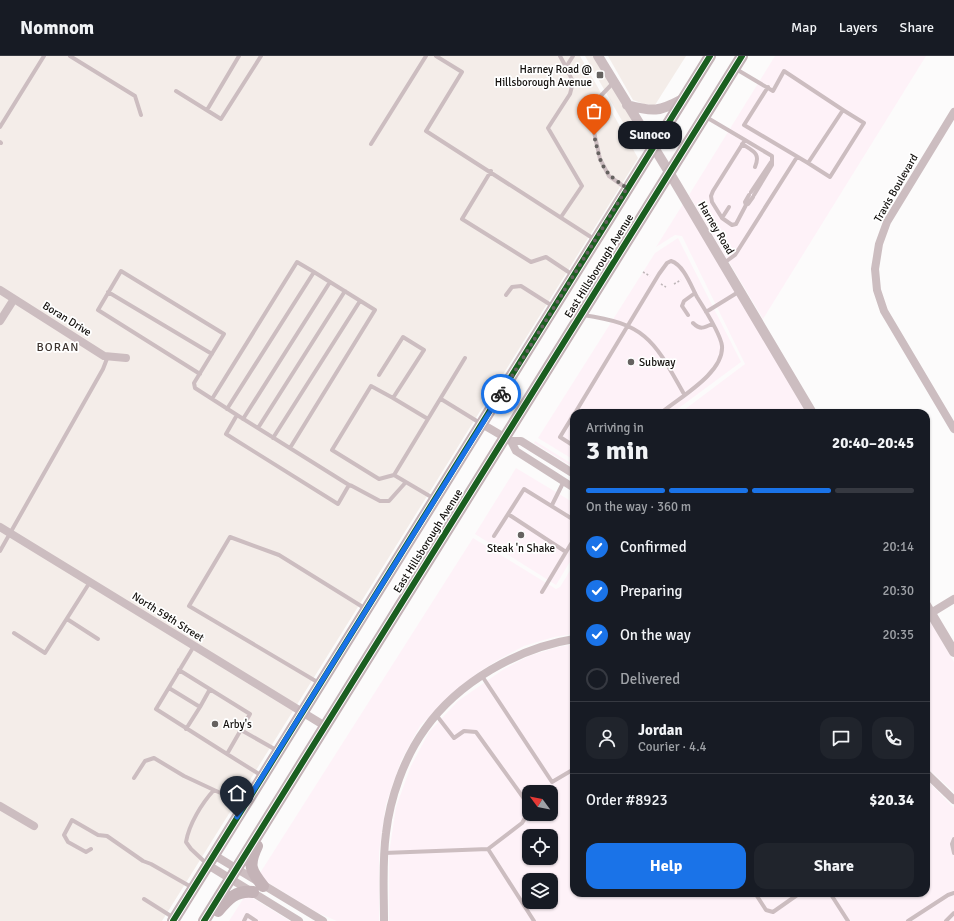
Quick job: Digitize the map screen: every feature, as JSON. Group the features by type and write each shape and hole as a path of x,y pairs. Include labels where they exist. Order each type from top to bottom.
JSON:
{"main road":[{"name":"East Hillsborough Avenue","path":"174,919 710,56"},
{"name":"East Hillsborough Avenue","path":"204,921 325,726 507,440 581,314 742,56"},
{"path":"263,886 256,877 251,862 263,834 266,821"},
{"path":"210,921 227,899 236,893 246,891 253,892"}],"street":[{"name":"Harney Road","path":"598,56 626,105 670,172 810,409"},
{"path":"626,105 653,110 665,108 683,99"},
{"name":"Travis Boulevard","path":"954,112 887,222 879,244 875,269 877,290 884,311 954,429"},
{"name":"Boran Drive","path":"0,290 104,356 126,358"},
{"path":"0,322 14,299"},
{"path":"482,424 507,440 516,451 570,485"},
{"path":"507,440 521,441 570,472"},
{"name":"North 59th Street","path":"0,527 325,726"},
{"path":"930,608 954,599"},
{"path":"930,612 954,652"},
{"path":"384,921 384,853 390,812 399,782 418,740 454,698 482,676 526,651 556,642 570,640"},
{"path":"930,777 954,800"},
{"path":"0,806 34,826"},
{"path":"211,860 233,873 263,886 324,921"},
{"path":"233,873 253,892 299,921"}],"lane":[{"path":"0,127 44,56"},
{"path":"70,56 135,96 142,116"},
{"path":"207,110 239,56"},
{"path":"176,91 221,119 261,56"},
{"path":"372,144 426,56"},
{"path":"436,56 462,72 426,131 491,171 595,240"},
{"path":"560,56 573,82 570,94 548,128 582,186 561,217"},
{"path":"566,67 573,56"},
{"path":"734,68 768,87 773,91 784,71 864,124 830,177 744,125 768,87"},
{"path":"614,83 594,103 592,123 600,159 609,176 627,188"},
{"path":"808,163 843,110"},
{"path":"704,116 743,142 772,156 772,165 752,195 736,224 727,223 712,202 711,196 743,142"},
{"path":"743,142 757,156 758,159 754,167"},
{"path":"724,263 735,255 797,157"},
{"path":"491,171 462,219 531,262 546,257 573,276"},
{"path":"722,218 729,207"},
{"path":"577,409 667,263 671,261 675,263 683,272 706,312 722,345 719,363 713,373 666,409"},
{"path":"212,399 297,262 345,291 375,310 290,448"},
{"path":"200,374 98,310 121,271 224,334 200,374 194,383 195,388 273,438 350,485 380,501 389,501 406,482"},
{"path":"228,409 314,272"},
{"path":"243,419 330,282"},
{"path":"506,295 512,287 521,286 554,307"},
{"path":"258,428 345,291"},
{"path":"706,312 740,291"},
{"path":"108,292 212,354"},
{"path":"688,315 682,306 684,301 695,293"},
{"path":"273,438 360,301"},
{"path":"581,314 603,318 637,330 654,344 684,394"},
{"path":"693,323 697,328 703,328 712,324"},
{"path":"379,375 403,337 424,350 393,398"},
{"path":"0,551 11,534 28,499 103,370 108,356"},
{"path":"428,419 371,386 332,450 379,479 394,475 466,358"},
{"path":"441,399 482,424"},
{"path":"237,415 226,434 338,504 350,485"},
{"path":"570,421 560,437 570,443"},
{"path":"394,475 435,499"},
{"path":"552,505 564,481"},
{"path":"494,536 524,489 570,517"},
{"path":"508,514 566,552"},
{"path":"320,684 189,606 230,537 279,556 366,610"},
{"path":"542,592 570,546"},
{"path":"14,633 45,653 90,582"},
{"path":"67,620 98,639"},
{"path":"194,646 156,709 262,776"},
{"path":"179,670 250,714 227,754"},
{"path":"482,676 552,782 570,771"},
{"path":"169,688 200,707"},
{"path":"186,729 210,689"},
{"path":"384,853 464,848 488,849 522,823 526,817 527,809 525,800 476,732 464,731 454,738 437,716"},
{"path":"241,730 278,751"},
{"path":"134,778 145,761 154,758 184,776 197,780 214,790 221,791 245,804"},
{"path":"211,860 191,849 186,842 187,833 214,790"},
{"path":"91,850 86,852 68,842 64,835 72,820 98,835 107,836 143,861 193,888"},
{"path":"954,839 952,844 954,853"},
{"path":"488,849 534,921"},
{"path":"908,921 948,895 954,893"},
{"path":"758,897 766,910 773,912 794,897"},
{"path":"833,897 848,921"},
{"path":"144,899 174,919"},
{"path":"946,921 954,913"},
{"path":"244,921 247,915 256,921"}],"shaded area":[{"path":"0,56 580,56 638,158 162,921 0,921"},
{"path":"585,56 597,56 639,130 633,140"},
{"path":"608,56 686,56 655,105 653,105 644,104 633,100"},
{"path":"775,56 926,56 763,319 689,195"},
{"path":"683,204 805,409 685,409 745,364 682,236 675,235 656,247"},
{"path":"678,238 741,362 677,409 570,409 570,458 538,438 655,253"},
{"path":"535,441 570,463 570,466 534,443"},
{"path":"516,468 570,501 570,562 556,585 475,534"},
{"path":"473,538 556,589 560,587 570,571 570,635 554,637 524,646 498,660 479,672 451,694 420,726 401,761 386,804 379,852 379,921 337,921 318,913 267,882 260,873"},
{"path":"930,621 954,662 954,792 930,771"},
{"path":"570,645 570,897 930,897 930,783 954,808 954,921 389,921 389,854 396,807 411,766 429,732 458,701 504,669 529,656"},
{"path":"245,896 251,897 290,921 229,921"}],"cycle path":[{"path":"173,921 710,56"},
{"path":"204,921 742,56"}],"way so far":[{"path":"501,394 627,188 609,176 600,159 594,135"}],"place":[{"name":"Harney Road @ Hillsborough Avenue","path":"600,75"},
{"name":"Sunoco","path":"594,135"},
{"name":"Subway","path":"631,362"},
{"name":"Steak 'n Shake","path":"521,535"},
{"name":"Arby's","path":"215,724"}],"district":[{"name":"BORAN","path":"58,347"}],"route":[{"path":"237,817 501,394"}]}
